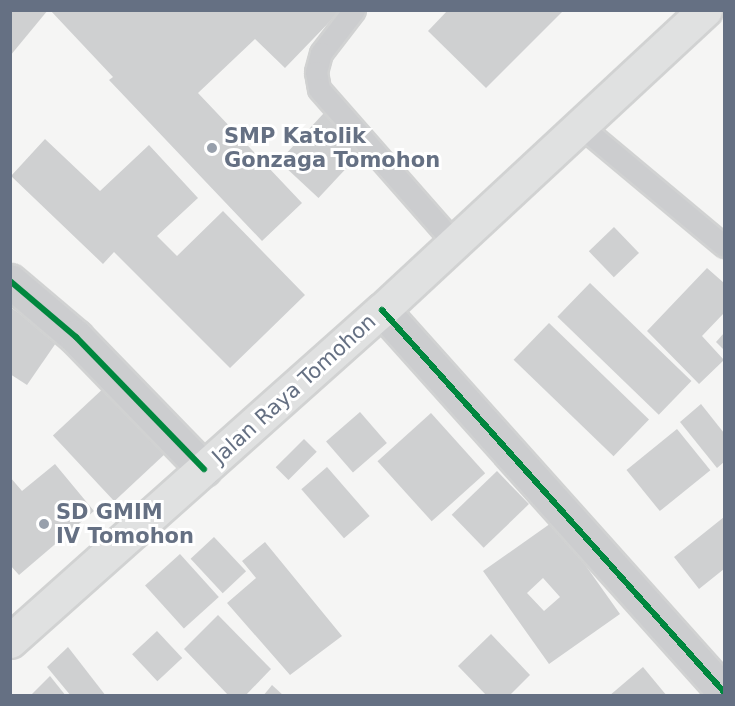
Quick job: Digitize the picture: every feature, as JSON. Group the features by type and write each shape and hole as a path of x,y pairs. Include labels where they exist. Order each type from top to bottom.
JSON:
{"highway":[{"name":"Jalan Raya Tomohon","path":"10,641 583,128 705,10"}],"street":[{"path":"10,281 76,337 204,469"},
{"path":"382,310 724,692"}],"lane":[{"path":"354,10 321,53 316,72 319,89 455,244"},
{"path":"583,128 724,246"}],"building":[{"path":"10,10 48,10 10,56"},
{"name":"SMP Katolik Gonzaga Tomohon","path":"50,10 341,10 285,68 255,39 198,93 302,203 262,241 109,80 113,77"},
{"path":"448,10 564,10 486,88 428,31"},
{"path":"324,113 363,150 318,198 279,161"},
{"path":"45,139 100,191 149,145 198,198 157,236 177,256 223,211 305,295 230,368 114,252 103,264 11,176"},
{"path":"614,227 639,253 614,277 589,251"},
{"path":"707,268 724,283 724,313 702,336 724,360 699,384 647,331"},
{"path":"590,283 691,381 659,415 557,317"},
{"path":"10,307 58,340 27,385 10,374"},
{"path":"549,323 649,420 614,456 514,360"},
{"path":"724,333 724,350 716,342"},
{"path":"107,385 168,451 114,501 53,435"},
{"path":"701,404 724,433 724,462 717,468 680,422"},
{"path":"360,412 387,443 353,472 326,442"},
{"path":"431,413 485,473 432,521 377,461"},
{"path":"677,429 710,470 660,511 626,470"},
{"path":"304,439 317,452 288,480 276,467"},
{"name":"SD GMIM IV Tomohon","path":"55,464 94,511 19,575 10,565 10,477 22,491"},
{"path":"327,467 370,516 344,538 301,489"},
{"path":"497,471 529,504 484,548 452,515"},
{"path":"724,517 724,569 699,589 674,557"},
{"path":"554,521 620,614 549,664 483,571","holes":["543,578 560,597 544,611 527,593"]},
{"path":"214,537 246,571 223,593 191,559"},
{"path":"265,542 342,636 290,675 227,603 256,578 242,561"},
{"path":"180,554 219,597 184,629 145,585"},
{"path":"218,615 271,669 245,696 229,696 184,649"},
{"path":"157,631 182,658 157,681 132,654"},
{"path":"491,634 530,675 509,696 487,696 458,666"},
{"path":"68,647 106,696 71,696 47,667"},
{"path":"643,667 667,696 609,696"},
{"path":"50,676 66,696 30,696"},
{"path":"272,685 284,696 263,696"}],"cycle path":[{"path":"10,281 76,337 204,469"},
{"path":"382,310 724,692"}],"place":[{"name":"SMP Katolik Gonzaga Tomohon","path":"212,148"},
{"name":"SD GMIM IV Tomohon","path":"44,524"}]}
